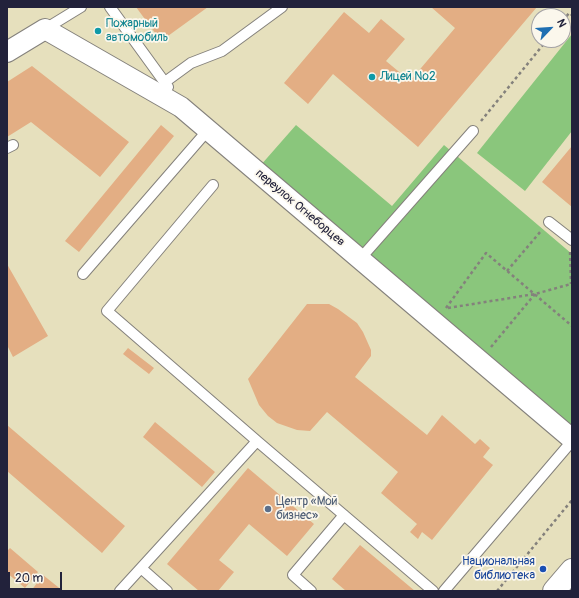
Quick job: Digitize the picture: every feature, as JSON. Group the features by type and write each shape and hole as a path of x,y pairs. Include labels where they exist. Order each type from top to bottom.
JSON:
{"main road":[{"path":"554,591 572,570"}],"street":[{"path":"7,52 45,29"},
{"name":"переулок Огнеборцев","path":"45,29 181,107 572,440"}],"lane":[{"path":"45,29 81,7"},
{"path":"110,7 165,82 181,107"},
{"path":"165,82 191,63 222,51 282,7"},
{"path":"83,274 208,130"},
{"path":"360,259 473,131"},
{"path":"214,186 107,311 434,591"},
{"path":"549,222 571,239"},
{"path":"444,591 572,440"},
{"path":"120,591 257,441"},
{"path":"312,591 293,575 344,515"},
{"path":"141,568 167,591"}],"path":[{"path":"473,131 540,48"},
{"path":"507,271 549,222"},
{"path":"571,239 571,284 535,294 446,309 486,253 535,294 572,326"},
{"path":"487,352 535,294"},
{"path":"497,591 572,500"}],"green space":[{"path":"572,34 572,131 525,191 477,153 561,48 571,48"},
{"path":"296,125 392,206 444,145 572,254 572,430 260,166"}],"building":[{"path":"136,7 208,7 161,41"},
{"name":"Лицей №2","path":"431,7 537,7 531,8 531,14 418,147 333,74 308,104 284,83 344,12 369,33 381,19 405,39 386,61 410,81 455,28"},
{"path":"32,66 129,142 100,177 31,122 7,137 7,82"},
{"path":"161,125 174,136 79,252 65,241"},
{"path":"572,146 572,207 542,182"},
{"path":"7,264 48,336 13,357 7,345"},
{"path":"307,304 329,304 357,323 371,350 371,356 355,377 427,435 442,415 475,444 480,439 490,448 483,457 493,465 432,540 422,532 418,539 410,532 417,524 381,493 398,472 327,412 310,431 297,430 277,423 268,416 259,405 248,379"},
{"path":"128,348 154,368 149,374 123,354"},
{"path":"155,422 215,472 202,487 143,437"},
{"path":"7,425 125,526 102,553 7,471"},
{"path":"248,468 314,524 287,556 249,524 219,560 234,572 218,591 199,591 167,564"},
{"path":"360,545 415,591 346,591 332,579"},
{"path":"10,548 38,572 25,588 7,573 7,551"},
{"path":"43,575 63,591 31,591"}],"place":[{"name":"Пожарный автомобиль","path":"98,31"},
{"name":"Лицей №2","path":"372,77"},
{"name":"Центр «Мой бизнес»","path":"268,509"},
{"name":"Национальная библиотека","path":"543,569"}]}
